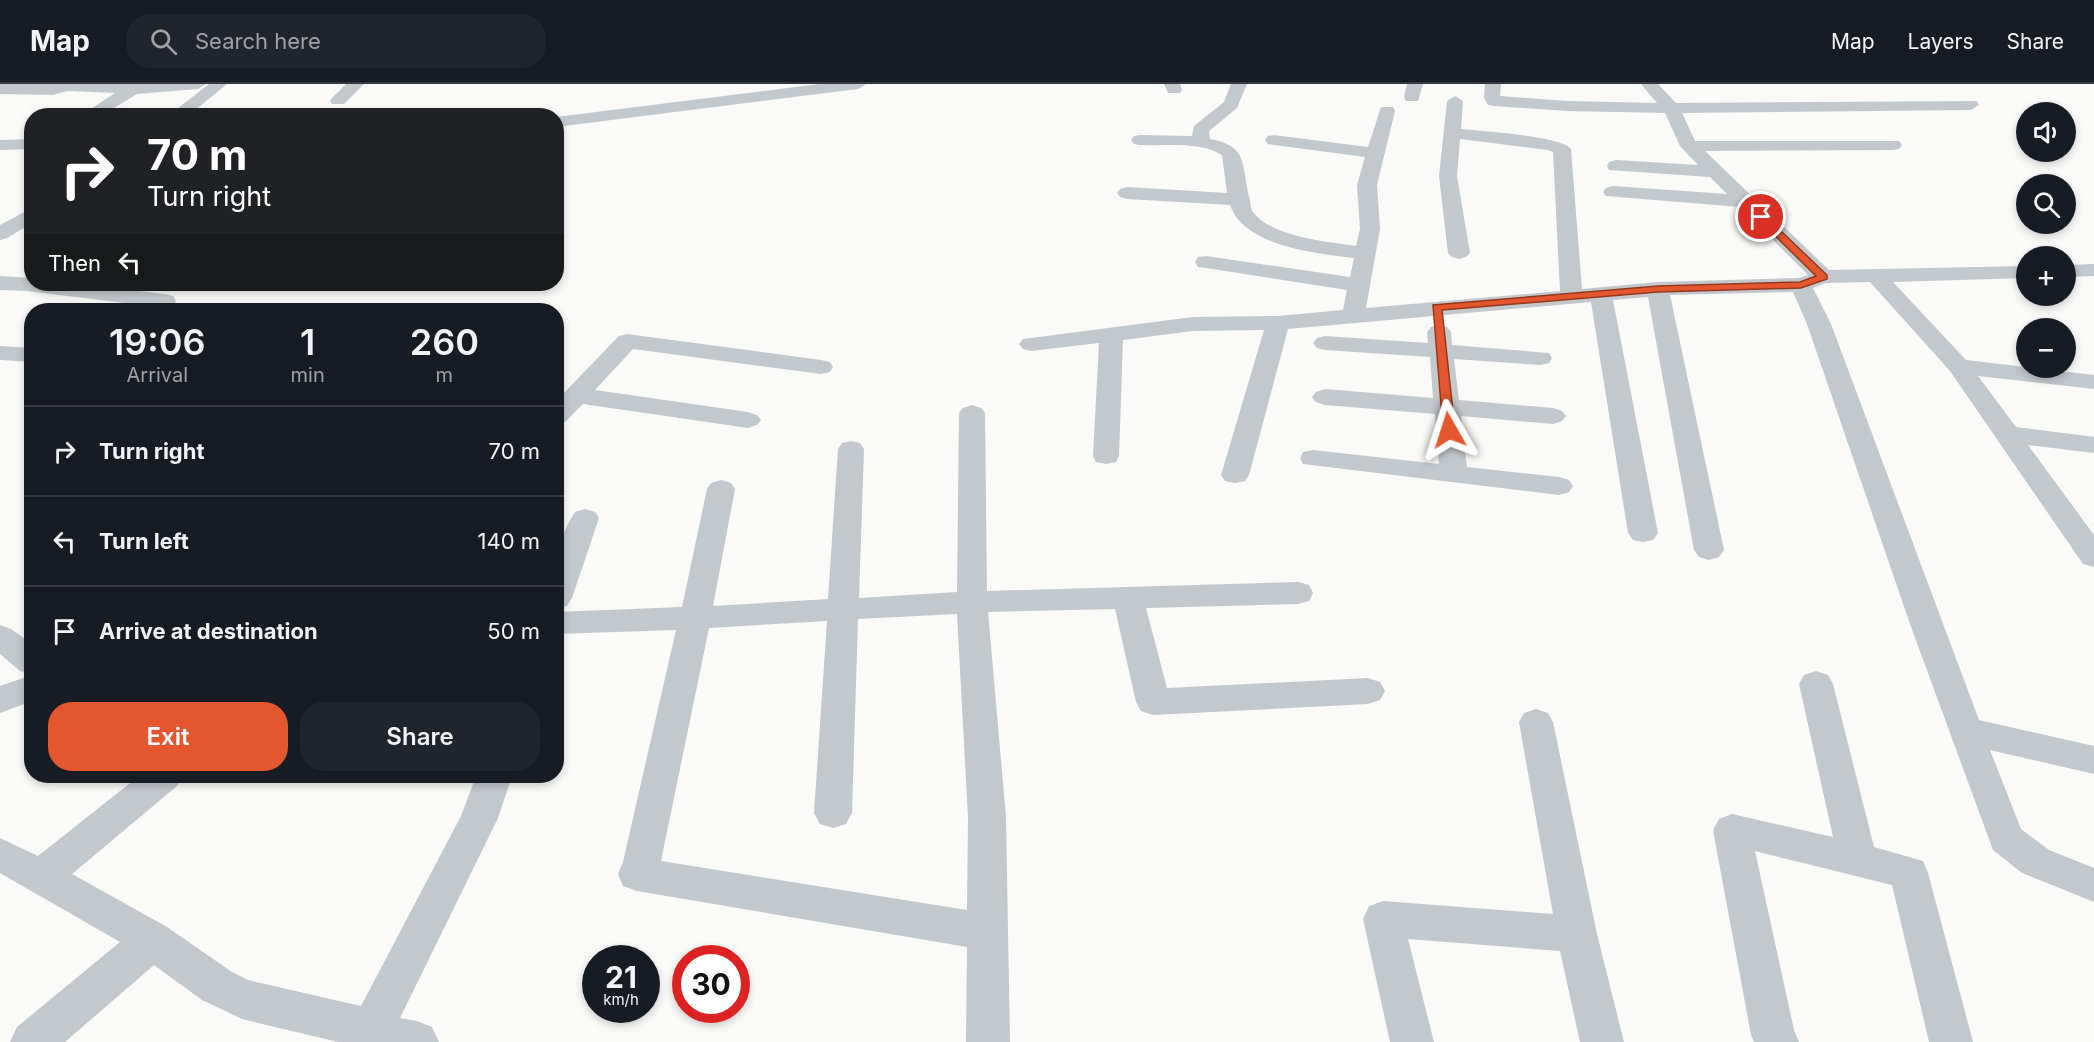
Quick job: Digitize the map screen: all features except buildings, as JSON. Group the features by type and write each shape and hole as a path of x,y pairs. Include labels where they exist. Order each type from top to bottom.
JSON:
{"street":[{"path":"0,89 53,90 69,85 198,84"},
{"path":"187,108 219,84"},
{"path":"338,100 356,84"},
{"path":"564,121 858,84"},
{"path":"1201,143 1200,130 1231,104 1239,84"},
{"path":"1493,84 1492,98 1494,101 1568,106 1671,108 1971,105"},
{"path":"1562,84 1568,106"},
{"path":"1649,84 1671,108 1689,146 1745,201 1812,281 1819,324 2006,839 2016,851 2035,861 2094,885"},
{"path":"101,108 138,86"},
{"path":"1455,101 1448,176 1459,253"},
{"path":"1353,315 1370,229 1367,184 1387,111"},
{"path":"1453,133 1551,145 1562,149 1570,296"},
{"path":"1140,140 1220,146 1231,153 1245,216 1260,227 1288,240 1365,253"},
{"path":"1274,140 1376,153"},
{"path":"0,145 24,144"},
{"path":"1689,146 1893,145"},
{"path":"1616,166 1716,172"},
{"path":"1127,192 1240,200"},
{"path":"1613,192 1745,201"},
{"path":"0,234 24,219"},
{"path":"0,240 24,239"},
{"path":"1206,262 1359,285"},
{"path":"2076,271 2094,270"},
{"path":"1031,344 1193,324 1278,323 1601,293 1876,276 2016,272"},
{"path":"4,283 24,274"},
{"path":"1876,276 1959,366 2007,434 2085,532 2094,557"},
{"path":"4,283 24,285"},
{"path":"1658,289 1710,550"},
{"path":"75,291 165,301"},
{"path":"1601,293 1643,533"},
{"path":"119,303 128,297"},
{"path":"1437,308 1454,474"},
{"path":"1235,475 1278,323"},
{"path":"1106,456 1111,333"},
{"path":"564,408 627,341 821,367"},
{"path":"1325,343 1540,358"},
{"path":"0,353 24,354"},
{"path":"1959,366 2094,382"},
{"path":"576,395 748,420"},
{"path":"1325,397 1553,416"},
{"path":"972,413 972,602 987,817 988,1042"},
{"path":"2007,434 2094,445"},
{"path":"833,813 851,449"},
{"path":"1313,458 1559,486"},
{"path":"721,489 642,862 637,874 987,932"},
{"path":"564,576 585,518"},
{"path":"564,623 695,618 972,602 1298,593"},
{"path":"1128,598 1153,702 1368,691"},
{"path":"0,637 24,656"},
{"path":"1816,684 1858,860"},
{"path":"0,700 24,690"},
{"path":"1536,722 1577,934 1602,1042"},
{"path":"1965,730 2094,760"},
{"path":"40,877 155,783"},
{"path":"0,854 153,940 218,987 243,999 394,1038 492,783"},
{"path":"1777,1042 1773,1035 1732,830 1909,873 1951,1042"},
{"path":"1412,1042 1383,919 1577,934"},
{"path":"32,1042 153,940"}],"route":[{"path":"1449,430 1437,308 1658,289 1801,285 1823,277 1761,217"}]}
